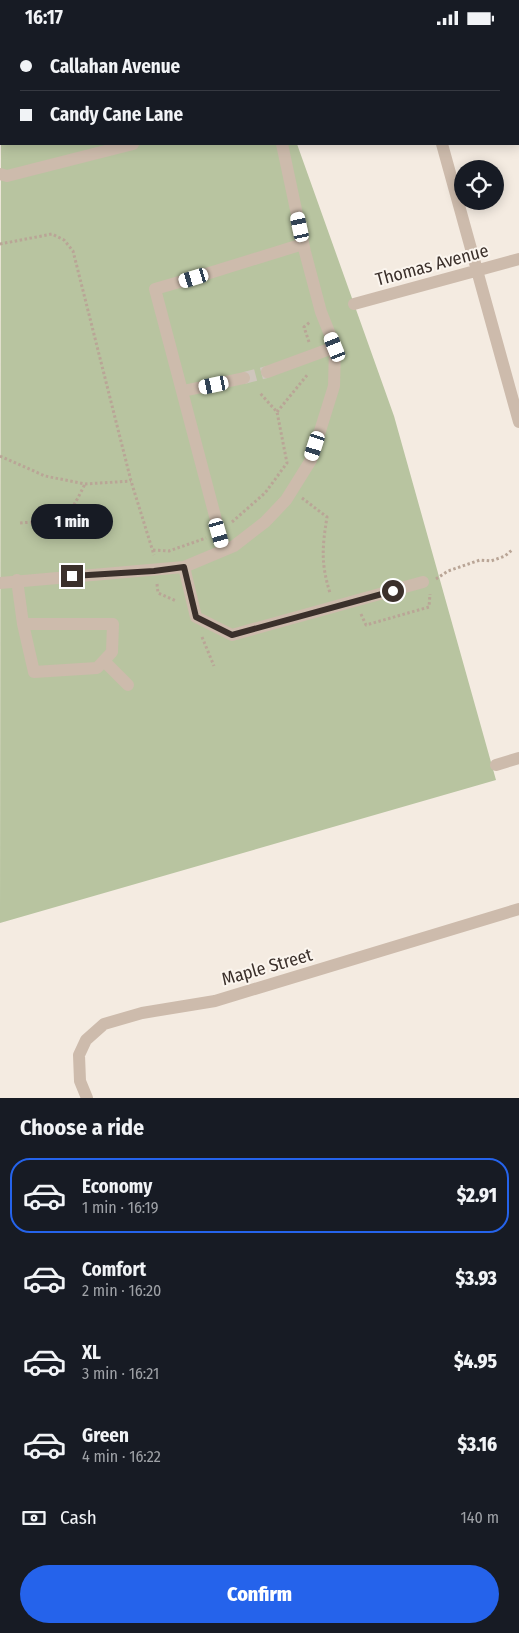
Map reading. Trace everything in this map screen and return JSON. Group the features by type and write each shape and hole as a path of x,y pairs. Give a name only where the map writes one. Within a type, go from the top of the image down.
{"street":[{"path":"0,174 7,176 130,145"},
{"path":"0,583 17,580 154,571 184,567 234,546 266,522 292,491 310,460 334,386 335,347 321,312 303,244 282,145"},
{"path":"442,145 519,422"},
{"path":"224,551 155,289 303,244"},
{"name":"Thomas Avenue","path":"354,304 519,259"},
{"path":"267,372 335,347"},
{"path":"183,391 244,378"},
{"path":"184,567 196,617 232,635 334,607 430,585"},
{"path":"17,580 23,624 34,672 97,668 112,652 113,624 23,624"},
{"path":"104,661 128,685"},
{"path":"496,765 519,758"},
{"name":"Maple Street","path":"87,1098 80,1081 80,1055 86,1040 104,1023 142,1013 215,1001 519,909"}],"path":[{"path":"0,244 52,234 64,240 73,251 131,481 153,550 154,571"},
{"path":"153,550 169,551 219,533 266,493 287,463 277,412 259,393"},
{"path":"0,456 45,476 85,484 131,481"},
{"path":"20,523 62,519 71,512 85,484"},
{"path":"292,491 327,517 321,550 323,570 334,607"},
{"path":"359,611 366,625 429,607 430,585 437,577 448,571 480,560 491,561 505,556 512,550"}],"green space":[{"path":"1,145 297,145 394,416 496,780 0,923"}],"tunnel":[{"path":"244,378 267,372"}],"route":[{"path":"72,576 154,571 184,567 196,617 232,635 393,591"}]}
